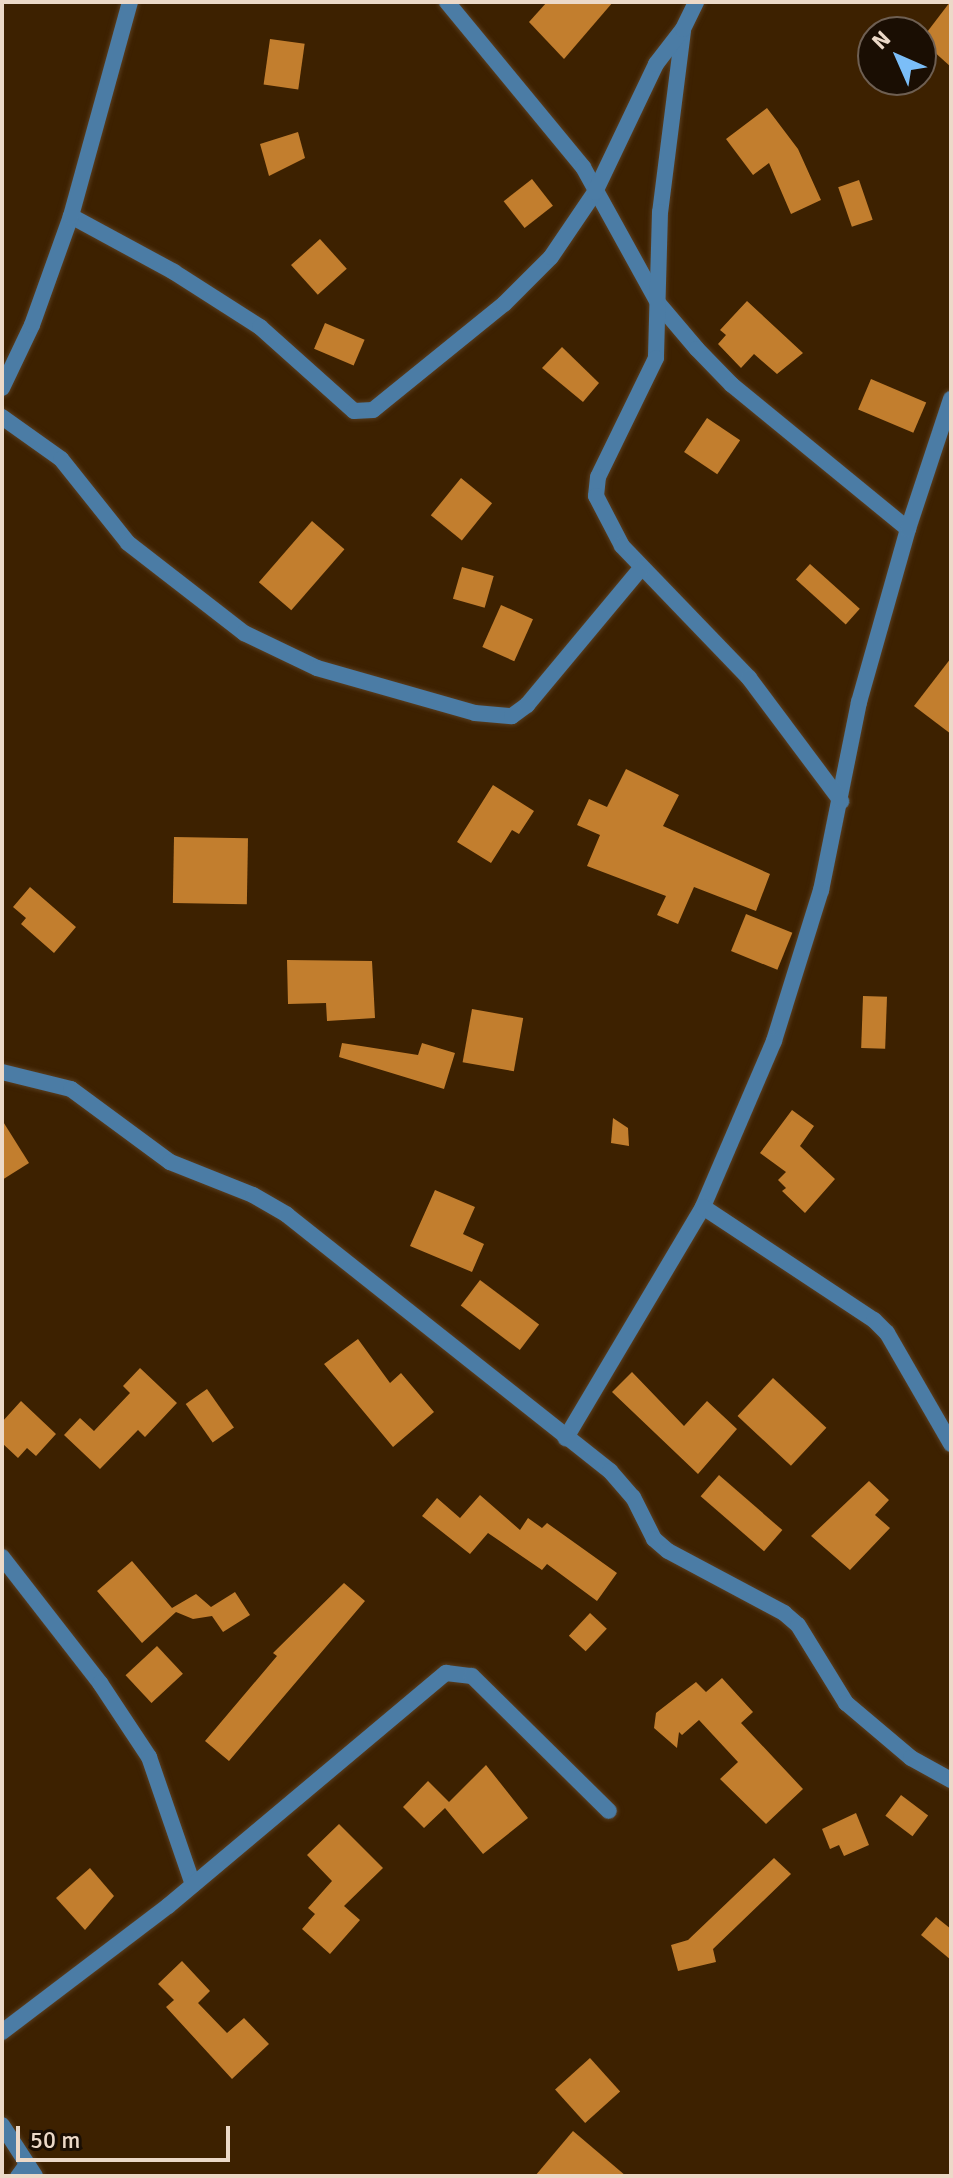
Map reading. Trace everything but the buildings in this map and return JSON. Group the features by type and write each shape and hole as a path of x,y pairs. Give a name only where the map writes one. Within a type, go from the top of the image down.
{"street":[{"path":"2,388 32,325 71,216 130,2"},
{"path":"447,2 583,167 595,192 630,246 658,303 732,385 908,529"},
{"path":"71,216 241,314 336,397 361,412 373,410 504,304 551,257 595,192 656,64 683,29 696,2"},
{"path":"683,29 660,212 656,358 598,477 596,496 604,520 641,568 749,678 841,801"},
{"path":"566,1438 703,1207 774,1041 821,890 859,702 908,529 951,399"},
{"path":"2,417 61,459 128,543 244,633 317,668 475,713 512,716 527,705 641,568"},
{"path":"2,1072 71,1089 170,1162 253,1195 287,1215 624,1484 654,1539 784,1613 798,1625 846,1703 911,1758 951,1780"},
{"path":"703,1207 874,1320 887,1333 951,1444"},
{"path":"2,1557 100,1683 149,1757 193,1885"},
{"path":"2,2032 193,1885 446,1673 472,1676 609,1811"},
{"path":"2,2125 26,2171"}]}
